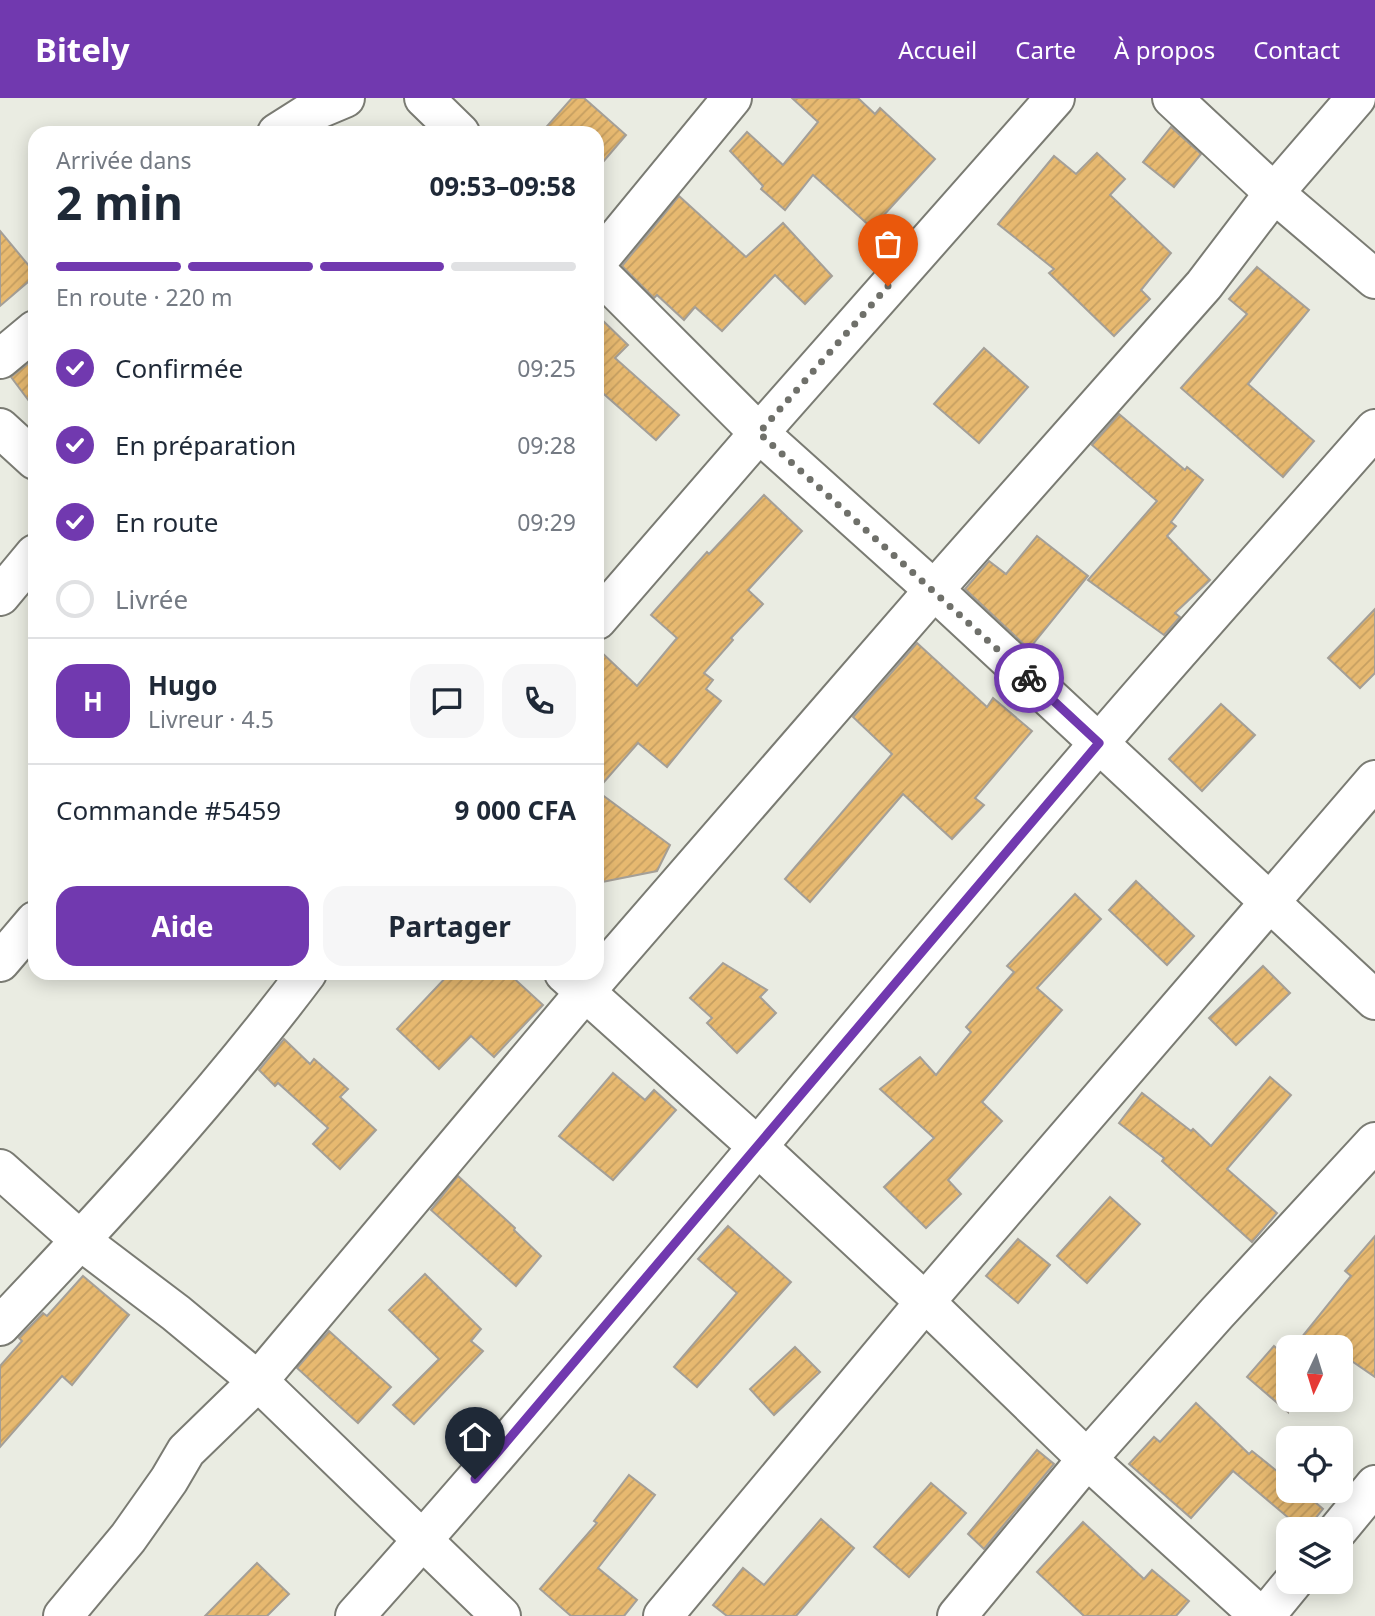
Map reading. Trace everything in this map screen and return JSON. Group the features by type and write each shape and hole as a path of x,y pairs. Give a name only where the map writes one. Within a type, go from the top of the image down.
{"street":[{"path":"288,126 307,114 345,98"},
{"path":"604,253 732,98"},
{"path":"604,612 1055,98"},
{"path":"1172,98 1274,192 1375,279"},
{"path":"604,950 934,590 1204,285 1274,192 1356,98"},
{"path":"427,99 453,126"},
{"path":"604,278 759,433 934,590 1375,1000"},
{"path":"0,359 28,336"},
{"path":"0,428 28,454"},
{"path":"355,1616 758,1147 1099,743 1375,429"},
{"path":"0,596 28,562"},
{"path":"663,1616 925,1302 1375,780"},
{"path":"0,961 28,929"},
{"path":"0,1326 81,1241 255,1042 302,980"},
{"path":"63,1616 128,1538 186,1451 258,1381 575,982 925,1302 1087,1459 1262,1616 1282,1594"},
{"path":"957,1616 1087,1459 1375,1142"},
{"path":"0,1169 81,1241 176,1313 258,1381 500,1616"},
{"path":"1349,1517 1375,1485"}],"building":[{"path":"572,98 584,98 626,135 604,161 604,126 547,126"},
{"path":"792,98 858,98 875,114 880,108 935,159 872,228 813,175 785,210 761,189 763,186 730,151 747,132 783,165 818,122"},
{"path":"1171,127 1201,154 1174,187 1143,162"},
{"path":"1097,153 1125,179 1110,195 1171,253 1141,290 1150,299 1114,336 1049,273 1054,269 998,224 1054,156 1076,174"},
{"path":"679,196 746,257 783,223 832,276 805,304 775,275 722,331 695,307 684,320 657,295 654,298 622,266"},
{"path":"0,231 28,265 28,282 0,306"},
{"path":"1257,267 1309,310 1248,384 1314,441 1283,477 1181,388 1247,314 1229,299"},
{"path":"604,322 628,345 615,358 679,415 656,440 604,394"},
{"path":"984,348 1028,387 979,443 934,404"},
{"path":"28,364 28,400 11,377"},
{"path":"1119,414 1185,470 1187,467 1203,480 1171,522 1176,526 1167,536 1210,580 1175,613 1180,617 1164,635 1088,580 1157,501 1092,445"},
{"path":"764,495 802,531 748,590 763,604 731,638 733,640 704,673 713,680 706,689 721,701 667,767 638,743 604,782 604,655 637,686 677,638 651,615 707,552 709,554"},
{"path":"1037,536 1088,576 1029,649 965,589 989,561 1006,574"},
{"path":"1375,609 1375,673 1360,688 1328,658"},
{"path":"917,643 987,707 993,698 1032,731 975,798 984,805 952,839 903,794 810,902 785,879 892,754 853,717"},
{"path":"1221,704 1255,735 1202,791 1169,759"},
{"path":"604,796 670,845 657,871 604,882"},
{"path":"1136,881 1194,936 1167,965 1109,910"},
{"path":"1075,894 1101,919 1037,988 1062,1010 982,1102 1002,1121 948,1180 961,1194 926,1228 884,1187 934,1138 880,1089 920,1057 936,1075 971,1032 966,1027 1014,972 1007,966"},
{"path":"723,963 767,990 760,997 776,1013 737,1053 707,1023 712,1018 690,998"},
{"path":"1263,966 1290,993 1236,1045 1209,1018"},
{"path":"443,980 516,980 543,1005 494,1057 471,1036 439,1069 397,1029"},
{"path":"284,1039 310,1064 314,1059 348,1089 340,1097 376,1130 340,1169 313,1144 328,1128 278,1083 275,1086 259,1070"},
{"path":"613,1073 645,1100 654,1090 676,1110 613,1180 559,1136"},
{"path":"1270,1077 1291,1095 1227,1169 1277,1213 1252,1242 1162,1161 1164,1158 1119,1123 1142,1093 1191,1131 1193,1129 1211,1146"},
{"path":"458,1176 515,1228 541,1256 516,1286 431,1210"},
{"path":"1110,1197 1140,1224 1087,1283 1057,1256"},
{"path":"728,1226 791,1282 697,1387 674,1367 737,1293 698,1259"},
{"path":"1375,1236 1375,1377 1353,1362 1353,1335 1303,1335 1351,1276 1345,1271"},
{"path":"1018,1239 1050,1265 1018,1303 986,1276"},
{"path":"425,1274 481,1329 471,1341 483,1351 414,1424 393,1405 439,1359 389,1310"},
{"path":"83,1276 129,1315 72,1385 62,1376 0,1447 0,1366 22,1341 19,1338 43,1313 47,1316"},
{"path":"329,1331 391,1387 358,1423 297,1368"},
{"path":"1274,1346 1276,1348 1276,1402 1247,1377"},
{"path":"795,1347 820,1372 774,1415 750,1389"},
{"path":"1196,1403 1249,1454 1252,1451 1276,1470 1276,1503 1316,1503 1323,1509 1317,1517 1288,1517 1233,1471 1191,1518 1129,1464 1154,1437 1160,1442"},
{"path":"1037,1450 1054,1464 984,1549 968,1534"},
{"path":"629,1475 655,1495 598,1568 637,1600 624,1616 571,1616 540,1589 597,1523 594,1521"},
{"path":"931,1483 966,1513 909,1577 874,1547"},
{"path":"821,1519 854,1548 796,1616 727,1616 713,1605 743,1568 764,1585"},
{"path":"1083,1522 1144,1579 1152,1570 1189,1601 1176,1616 1084,1616 1037,1572"},
{"path":"257,1563 289,1594 267,1616 205,1616"}],"way so far":[{"path":"888,286 759,433 1029,678"}],"route":[{"path":"475,1479 1099,743 1029,678"}]}
